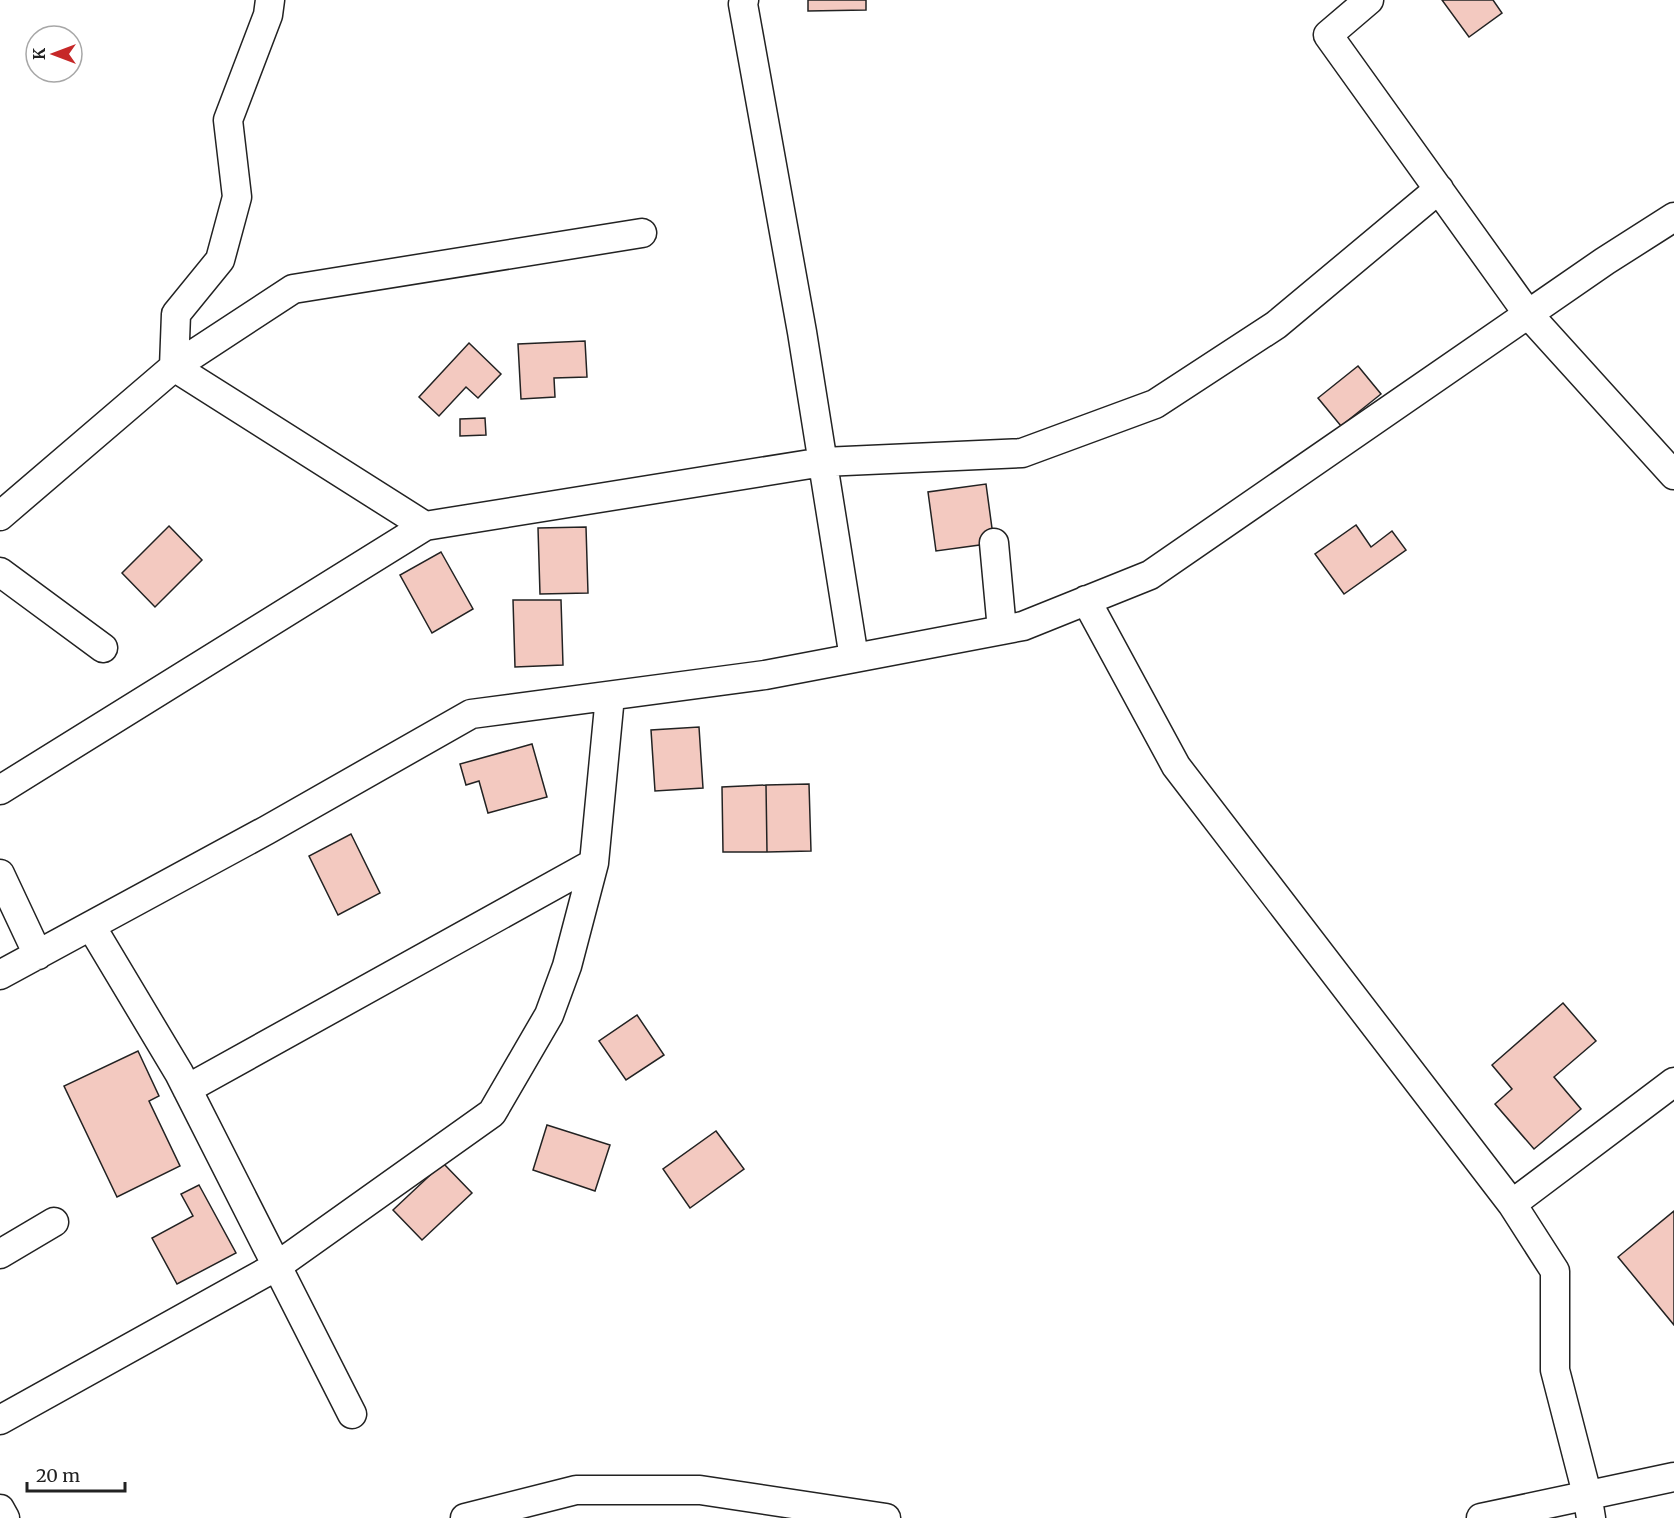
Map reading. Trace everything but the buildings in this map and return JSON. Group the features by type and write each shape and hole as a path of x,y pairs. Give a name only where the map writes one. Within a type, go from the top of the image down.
{"street":[{"path":"174,367 176,314 220,260 237,197 228,120 268,15 270,0"},
{"path":"744,0 802,332 854,658"},
{"path":"1369,0 1328,35 1528,314 1674,475"},
{"path":"0,790 425,526 823,462 1022,453 1155,404 1276,325 1439,189"},
{"path":"0,975 267,830 471,714 765,675 1023,626 1150,574 1605,261 1674,217"},
{"path":"0,516 174,367 293,289 642,233"},
{"path":"174,367 425,526"},
{"path":"994,543 1002,630"},
{"path":"0,572 103,648"},
{"path":"1086,600 1176,766 1512,1204 1555,1271 1555,1371 1589,1506"},
{"path":"0,1420 277,1266 492,1113 549,1015 567,966 594,862 610,696"},
{"path":"187,1089 594,862"},
{"path":"0,874 38,955"},
{"path":"91,926 187,1089 352,1414"},
{"path":"1512,1204 1674,1082"},
{"path":"0,1254 54,1222"},
{"path":"1481,1518 1589,1506 1674,1477"},
{"path":"465,1518 576,1490 700,1490 886,1518"},
{"path":"0,1509 5,1518"}]}
